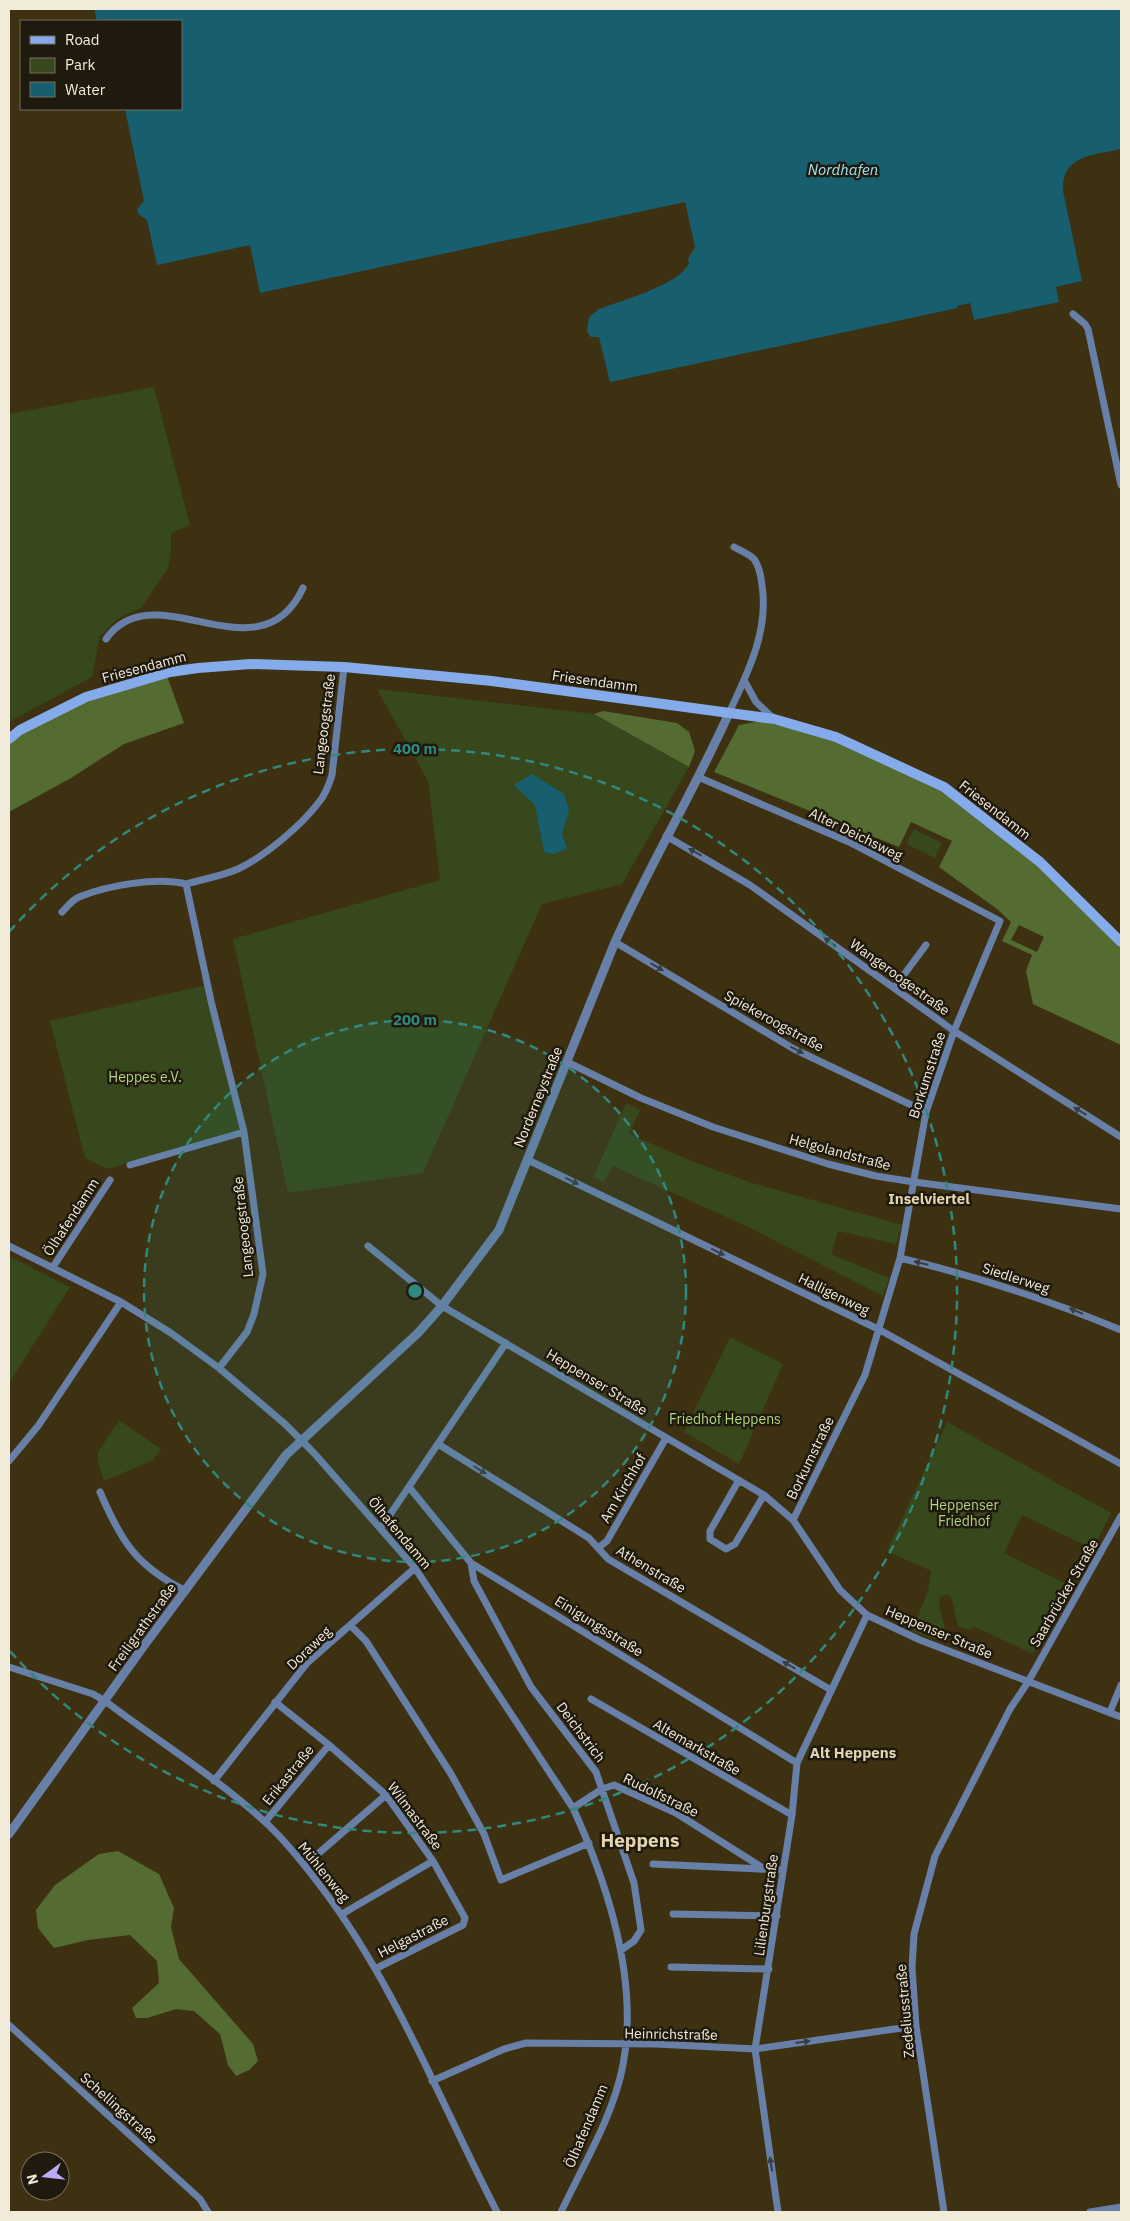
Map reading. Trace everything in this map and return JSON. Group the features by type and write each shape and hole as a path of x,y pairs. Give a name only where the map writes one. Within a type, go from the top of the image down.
{"main road":[{"name":"Friesendamm","path":"9,739 20,730 86,697 170,672 221,665 251,664 344,667 492,682 774,719 836,737 944,787 1040,862 1121,942"}],"street":[{"path":"1073,314 1088,329 1121,485"},
{"path":"729,713 744,680 760,636 763,620 763,591 755,561 734,547"},
{"path":"106,639 119,625 148,615 166,615 232,629 255,627 278,618 289,609 303,588"},
{"name":"Langeoogstraße","path":"62,912 80,897 120,885 172,880 186,884 225,874 253,860 291,830 319,802 328,789 332,774 344,667"},
{"path":"744,680 756,702 774,719"},
{"name":"Norderneystraße","path":"300,1440 391,1359 442,1306 499,1230 615,942 666,836 698,777 729,713"},
{"name":"Alter Deichsweg","path":"698,777 849,842 1000,922"},
{"name":"Wangeroogestraße","path":"666,836 750,885 954,1031 1121,1137"},
{"name":"Langeoogstraße","path":"186,884 211,1001 244,1132 263,1274 254,1314 247,1332 219,1368"},
{"name":"Borkumstraße","path":"793,1520 864,1375 880,1330 900,1258 926,1112 954,1031 1000,922"},
{"name":"Spiekeroogstraße","path":"615,942 794,1049 926,1112"},
{"path":"894,988 926,945"},
{"name":"Helgolandstraße","path":"567,1062 641,1098 713,1127 828,1164 876,1176 914,1182 1121,1210"},
{"path":"130,1165 244,1132"},
{"name":"Halligenweg","path":"528,1160 880,1330 1121,1464"},
{"name":"Ölhafendamm","path":"53,1268 110,1180"},
{"name":"Ölhafendamm","path":"9,1246 121,1302 171,1333 219,1368 300,1440 415,1568 573,1808 589,1842 622,1950 626,1982 625,2045 623,2066 613,2100 561,2212"},
{"name":"Heppenser Straße","path":"368,1246 442,1306 764,1495 793,1520 840,1590 867,1615 920,1640 1121,1717"},
{"name":"Siedlerweg","path":"900,1258 980,1279 1064,1306 1121,1330"},
{"path":"9,1461 38,1426 121,1302"},
{"path":"381,1528 506,1343"},
{"name":"Am Kirchhof","path":"598,1548 607,1541 666,1438"},
{"name":"Freiligrathstraße","path":"9,1834 286,1455 300,1440"},
{"name":"Athenstraße","path":"438,1444 589,1538 608,1559 831,1690"},
{"path":"739,1480 710,1531 710,1539 718,1544 726,1548 735,1544 764,1495"},
{"name":"Einigungsstraße","path":"409,1487 471,1563 797,1763"},
{"path":"100,1492 115,1528 141,1562 162,1578 186,1591"},
{"name":"Saarbrücker Straße","path":"1028,1682 1121,1516"},
{"name":"Deichstrich","path":"471,1563 474,1581 532,1687 596,1772 634,1883 641,1930 634,1941 622,1950"},
{"name":"Doraweg","path":"214,1781 307,1663 415,1568"},
{"name":"Lilienburgstraße","path":"778,2212 755,2049 792,1815 797,1763 867,1615"},
{"path":"351,1626 366,1641 450,1774 484,1834 501,1880 589,1842"},
{"name":"Mühlenweg","path":"9,1667 93,1694 105,1701 214,1781 266,1822 305,1865 342,1914 375,1969 497,2212"},
{"name":"Zedeliusstraße","path":"944,2212 916,2026 912,1968 914,1934 935,1856 1010,1709 1028,1682"},
{"path":"1110,1712 1121,1685"},
{"name":"Altemarkstraße","path":"591,1699 792,1815"},
{"name":"Wilmastraße","path":"276,1702 329,1744 386,1794 433,1861 465,1918 463,1925"},
{"name":"Erikastraße","path":"266,1822 329,1744"},
{"name":"Rudolfstraße","path":"573,1808 602,1790 614,1785 676,1813 763,1868"},
{"path":"305,1865 386,1794"},
{"path":"342,1914 433,1861"},
{"path":"653,1864 783,1870"},
{"path":"673,1914 777,1916"},
{"name":"Helgastraße","path":"375,1969 463,1925"},
{"path":"671,1967 769,1969"},
{"name":"Schellingstraße","path":"9,2025 200,2199 208,2212"},
{"name":"Heinrichstraße","path":"432,2081 504,2049 526,2043 755,2049 916,2026"},
{"path":"1090,2212 1121,2207"}],"green space":[{"path":"154,387 190,525 171,533 171,552 168,568 141,608 117,619 100,636 92,677 9,722 9,414"},
{"path":"167,676 184,723 124,744 71,778 9,812 9,744 27,731 65,711 105,695"},
{"path":"377,689 594,714 689,767 622,884 542,904 423,1173 288,1193 233,939 440,880 428,781"},
{"path":"603,711 677,723 689,732 695,751 689,767 594,714"},
{"path":"760,721 836,739 942,788 1039,863 1121,944 1121,1045 1033,1004 1026,971 1032,955 1002,941 1011,922 997,909 939,867 952,841 911,822 899,847 714,772 739,725","holes":["1019,925 1044,937 1037,952 1011,940"]},
{"path":"914,829 942,843 935,858 906,844"},
{"name":"Heppes e.V.","path":"206,985 241,1129 108,1169 85,1158 50,1021"},
{"path":"626,1103 640,1110 629,1134 699,1164 752,1183 902,1225 896,1244 838,1231 831,1254 889,1278 883,1296 746,1226 613,1166 604,1182 593,1178"},
{"path":"9,1256 70,1287 9,1383"},
{"name":"Friedhof Heppens","path":"730,1337 783,1364 739,1464 684,1432"},
{"path":"119,1420 161,1449 153,1460 104,1481 98,1462 98,1452"},
{"name":"Heppenser Friedhof","path":"947,1422 1111,1513 1093,1549 1022,1515 1004,1553 1071,1586 1033,1654 973,1626 971,1630 958,1626 949,1595 944,1595 940,1598 939,1604 945,1629 943,1630 944,1636 934,1639 912,1631 928,1591 931,1571 887,1551"},
{"path":"118,1851 159,1874 174,1908 171,1927 179,1959 253,2044 258,2061 249,2070 236,2076 228,2065 220,2034 194,2011 176,2009 147,2018 136,2018 132,2008 159,1983 157,1961 130,1935 88,1940 54,1948 38,1928 36,1910 55,1885 99,1854"}],"water":[{"name":"Nordhafen","path":"94,9 1121,9 1121,149 1090,155 1073,163 1067,170 1063,191 1082,281 1056,287 1059,302 974,320 970,303 957,306 958,308 610,382 599,337 591,337 587,332 589,317 599,309 663,285 684,271 695,247 685,202 260,293 250,245 157,265 147,220 138,214 137,209 144,201 125,110 182,110 182,20 97,20"},
{"path":"532,774 564,794 569,810 562,834 567,849 553,854 544,852 535,805 514,785"}],"district":[{"name":"Inselviertel","path":"929,1198"},
{"name":"Alt Heppens","path":"853,1752"},
{"name":"Heppens","path":"640,1840"}]}
